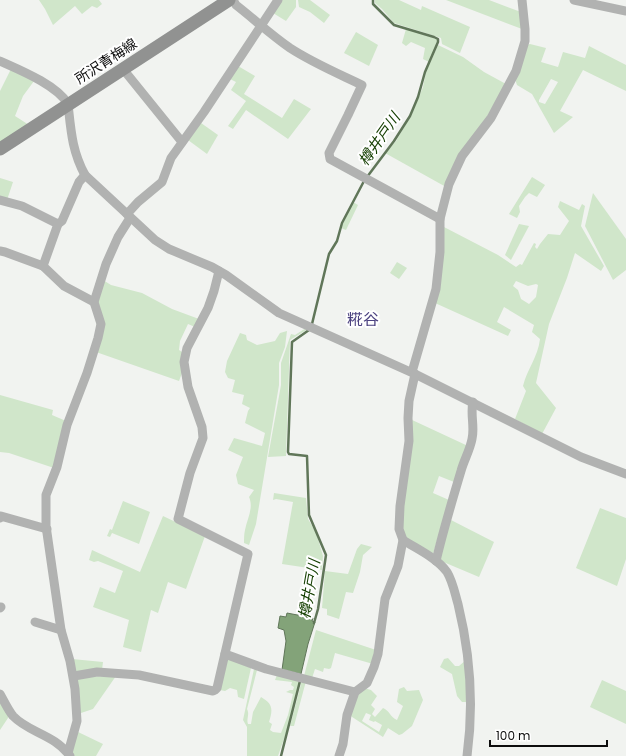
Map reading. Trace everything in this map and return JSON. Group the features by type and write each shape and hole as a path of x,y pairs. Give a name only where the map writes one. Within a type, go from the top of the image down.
{"main road":[{"name":"所沢青梅線","path":"0,149 229,0"}],"street":[{"path":"233,0 261,25 290,47 316,64 362,85 328,153 328,156 440,219"},
{"path":"0,694 13,716 23,724 53,740 69,755 77,721 74,676 62,630 47,529 46,495 57,467 67,425 87,373 98,338 100,324 94,302 106,264 129,216 138,202 162,182 171,158 204,112 278,0"},
{"path":"340,756 347,715 355,692 367,683 378,654 385,599 398,566 403,540 399,529 400,506 409,441 409,401 414,373 436,289 440,252 440,219 449,184 457,166 471,144 491,118 516,70 525,40 522,0"},
{"path":"574,0 626,11"},
{"path":"0,61 56,90 64,98 68,104 73,147 85,175 155,240 219,271 279,313 414,373 563,449 626,474"},
{"path":"123,69 182,142"},
{"path":"43,266 58,224 62,221 79,182 85,175"},
{"path":"0,200 22,206 58,224"},
{"path":"0,251 43,266 64,286 94,302"},
{"path":"74,676 97,672 139,675 213,691 217,688 248,554 178,520 190,473 203,438 202,427 188,387 185,354 208,308 219,271"},
{"path":"436,561 451,504 472,440 473,402"},
{"path":"0,518 1,516 47,529"},
{"path":"403,540 436,561 447,573 461,617 468,650 470,696 468,756"},
{"path":"35,622 62,630"},
{"path":"225,654 266,669 355,692"}],"shaded area":[{"path":"39,0 99,0 102,4 97,8 92,6 82,14 75,6 53,25"},
{"path":"282,0 296,0 296,7 286,21 273,13"},
{"path":"298,0 310,0 330,15 324,23 310,12 299,7"},
{"path":"375,0 399,0 421,10 422,6 470,27 460,53 442,44 441,38 394,23 375,3"},
{"path":"446,0 489,0 521,12 522,29"},
{"path":"406,29 437,39 429,62 423,59 425,48 411,42 406,46 402,43"},
{"path":"356,32 378,45 369,66 344,53"},
{"path":"530,44 546,48 541,62 558,67 563,52 585,58 589,46 626,65 626,91 583,70 560,111 573,117 554,133 532,94 517,85 515,79 527,45","holes":["551,79 558,82 545,104 539,102"]},
{"path":"438,45 463,57 484,72 506,84 446,187 385,153 396,141 412,114 423,87 426,72"},
{"path":"238,66 255,76 244,94 282,118 294,99 311,109 288,139 246,110 233,129 228,126 246,101 231,90 236,82 230,79"},
{"path":"11,69 34,81 23,96 15,116 29,125 0,144 0,91"},
{"path":"201,123 218,135 207,154 188,140"},
{"path":"532,177 545,185 537,197 529,193 525,197 519,206 520,212 517,218 509,214"},
{"path":"0,178 13,182 7,200 0,198"},
{"path":"593,193 626,239 626,270 613,280 585,226"},
{"path":"560,201 579,210 582,204 585,206 581,226 604,266 601,271 575,253 549,324 536,383 556,408 542,434 515,419 526,391 523,386 539,345 540,339 532,332 534,325 504,307 497,322 511,330 508,336 435,303 444,227 498,255 516,267 520,264 522,265 534,243 536,244 535,247 537,249 548,234 560,235 569,221 558,207","holes":["516,281 528,286 538,285 536,297 529,304 521,299 518,290 513,286"]},
{"path":"353,202 358,205 346,230 341,228"},
{"path":"519,224 529,226 511,260 505,255"},
{"path":"397,262 407,268 399,279 390,273"},
{"path":"103,280 111,285 142,293 172,309 199,319 195,327 188,324 180,341 179,350 182,352 182,373 179,381 96,352 97,303"},
{"path":"306,328 308,329 290,340 286,456 268,457 281,385 281,363 291,334 295,335"},
{"path":"287,331 285,347 279,363 279,385 256,524 249,545 244,543 244,535 251,505 249,497 254,490 238,484 236,475 243,457 228,450 234,438 262,446 265,433 245,423 250,408 242,404 244,395 232,392 235,380 228,378 225,372 227,361 240,333 246,335 247,340 257,345 275,341 280,333"},
{"path":"0,395 53,410 52,415 66,421 54,468 9,453 0,452"},
{"path":"410,419 468,446 454,482 439,476 433,493 449,500 433,554 405,537 401,520"},
{"path":"274,493 306,498 308,519 316,532 323,556 322,570 282,564 293,502 276,499 273,500"},
{"path":"123,501 150,512 139,544 112,533 110,537 107,536 110,529 112,530"},
{"path":"600,508 626,518 626,559 617,586 576,568"},
{"path":"163,516 205,536 186,589 168,582 158,613 151,610 141,652 123,647 129,620 93,607 100,587 115,593 123,571 98,561 94,562 89,560 92,550 140,572"},
{"path":"449,519 494,542 479,577 441,561 439,557"},
{"path":"361,544 372,547 363,555 360,572 353,593 346,592 339,619 327,615 327,609 322,608 325,571 348,574 357,549"},
{"path":"287,613 313,618 312,621 315,622 301,674 282,670 286,641 284,630 278,628 280,616 286,617"},
{"path":"316,630 376,650 373,664 335,653 331,668 324,668 323,672 315,669 312,678 304,676"},
{"path":"227,658 251,668 244,699 238,697 237,690 230,688 225,691 220,690"},
{"path":"448,658 455,666 459,666 466,660 466,702 462,702 457,696 452,674 440,667 444,659"},
{"path":"72,659 103,662 102,670 76,672"},
{"path":"254,669 257,670 247,709 248,724 251,724 253,712 261,697 268,702 271,707 269,722 272,724 270,730 273,732 281,733 288,715 293,694 286,692 293,690 294,687 291,685 292,682 275,680 277,675 300,680 293,713 278,756 247,756 247,727 243,720"},
{"path":"116,676 93,709 78,714 76,679 78,677"},
{"path":"302,680 306,681 294,726 290,726"},
{"path":"602,680 626,691 626,724 590,707"},
{"path":"404,687 407,691 419,690 423,700 412,726 402,734 399,735 388,728 383,737 349,715 353,702 364,688 371,690 377,696 371,705 375,709 372,714 375,717 383,708 397,720 403,706 397,702 399,689","holes":["366,713 371,715 369,720 375,721 382,725 379,732 362,721"]},
{"path":"0,701 8,718 0,730"},
{"path":"76,731 103,744 96,756 72,756"}],"waterway":[{"name":"樽井戸川","path":"312,324 329,254 337,241 342,223 364,181 394,141 410,116 418,97 425,72 438,42 438,39 434,37 394,25 373,4 373,0"},
{"name":"樽井戸川","path":"309,330 292,342 288,452 289,454 307,456 309,515 326,555 318,609 314,623"},
{"name":"樽井戸川","path":"281,756 300,681"}],"district":[{"name":"糀谷","path":"363,319"}]}
